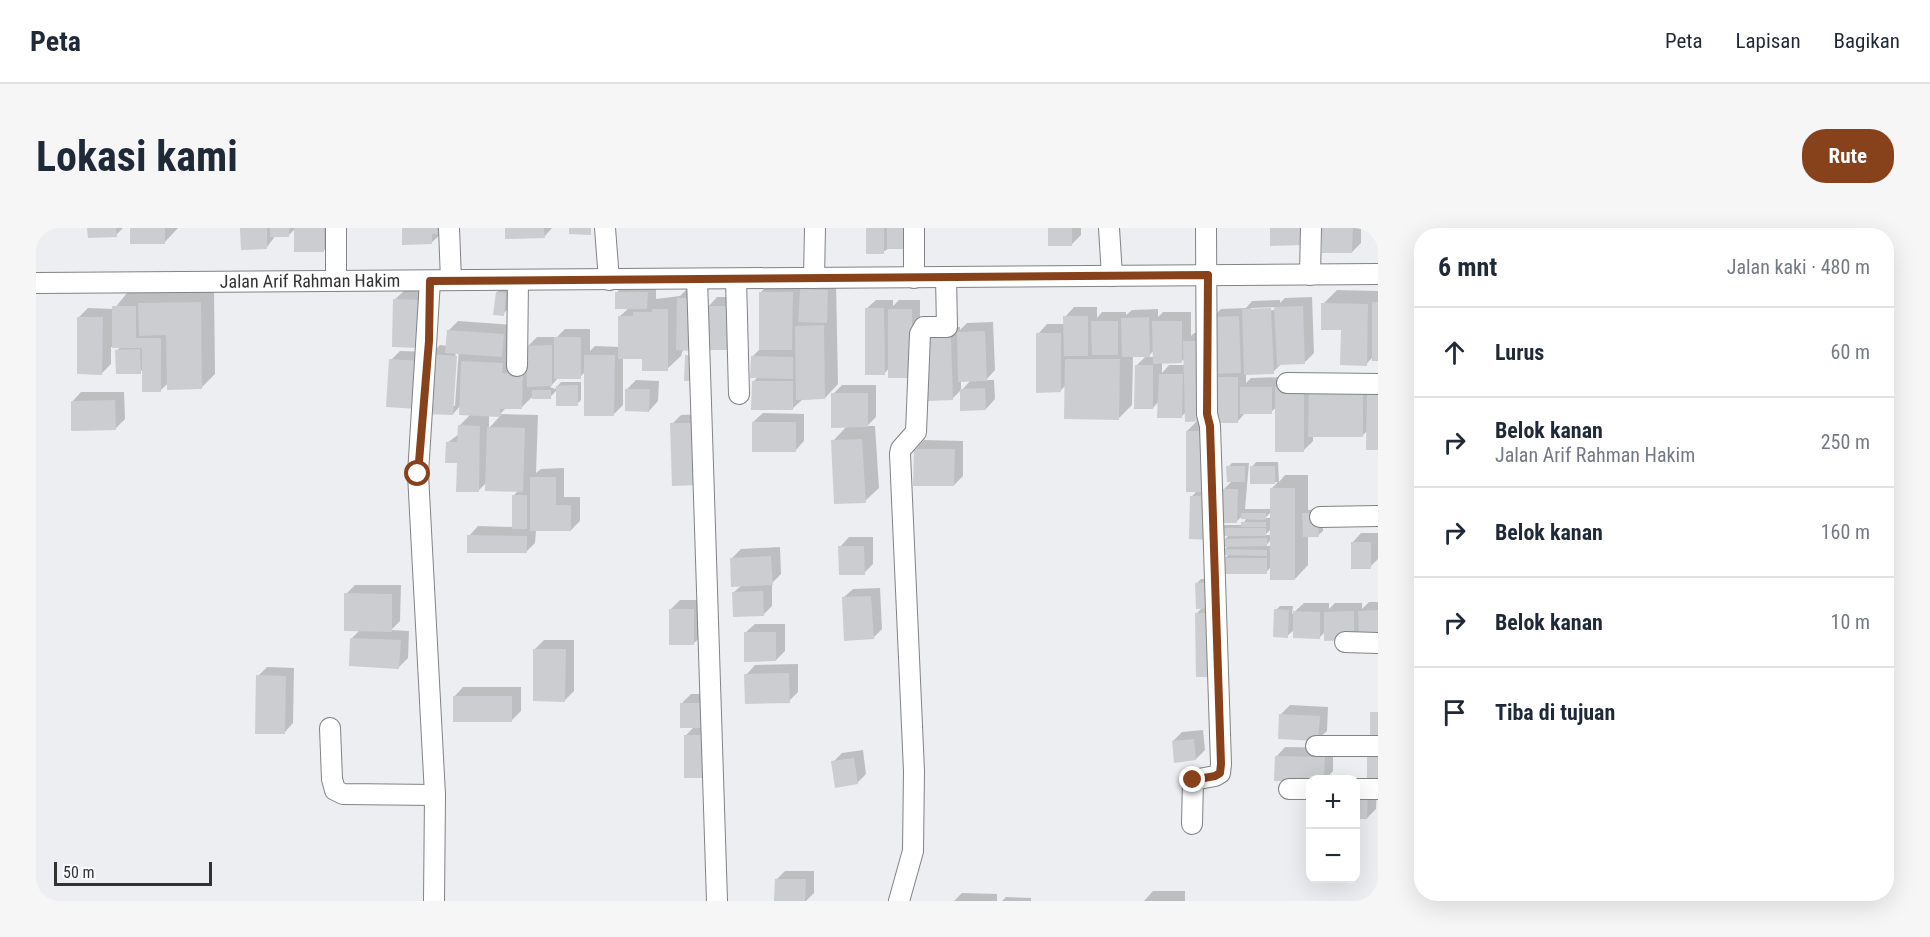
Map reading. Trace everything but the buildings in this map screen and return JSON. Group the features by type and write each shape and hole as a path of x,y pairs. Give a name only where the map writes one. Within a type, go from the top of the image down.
{"street":[{"path":"336,228 336,281"},
{"path":"449,228 451,280"},
{"path":"605,228 609,280"},
{"path":"814,278 815,228"},
{"path":"914,228 914,278"},
{"path":"1109,228 1112,276"},
{"path":"1192,824 1193,780 1215,776 1220,773 1221,764 1210,426 1207,414 1206,228"},
{"path":"1310,275 1311,228"},
{"name":"Jalan Arif Rahman Hakim","path":"36,283 1378,274"},
{"path":"899,901 913,851 914,771 900,454 901,449 916,432 920,334 924,327 944,328 948,324 946,277"},
{"path":"697,279 717,901"},
{"path":"736,279 739,394"},
{"path":"517,366 518,280"},
{"path":"430,281 429,341 418,474 435,795 434,901"},
{"path":"1287,383 1378,384"},
{"path":"1320,517 1378,516"},
{"path":"1345,642 1378,643"},
{"path":"330,728 332,779 335,790 343,794 435,795"},
{"path":"1316,746 1378,746"},
{"path":"1289,789 1306,789"},
{"path":"1360,789 1378,789"}],"route":[{"path":"418,474 429,341 430,281 1208,275 1207,414 1210,426 1221,764 1220,773 1215,776 1198,777 1193,780"}]}
